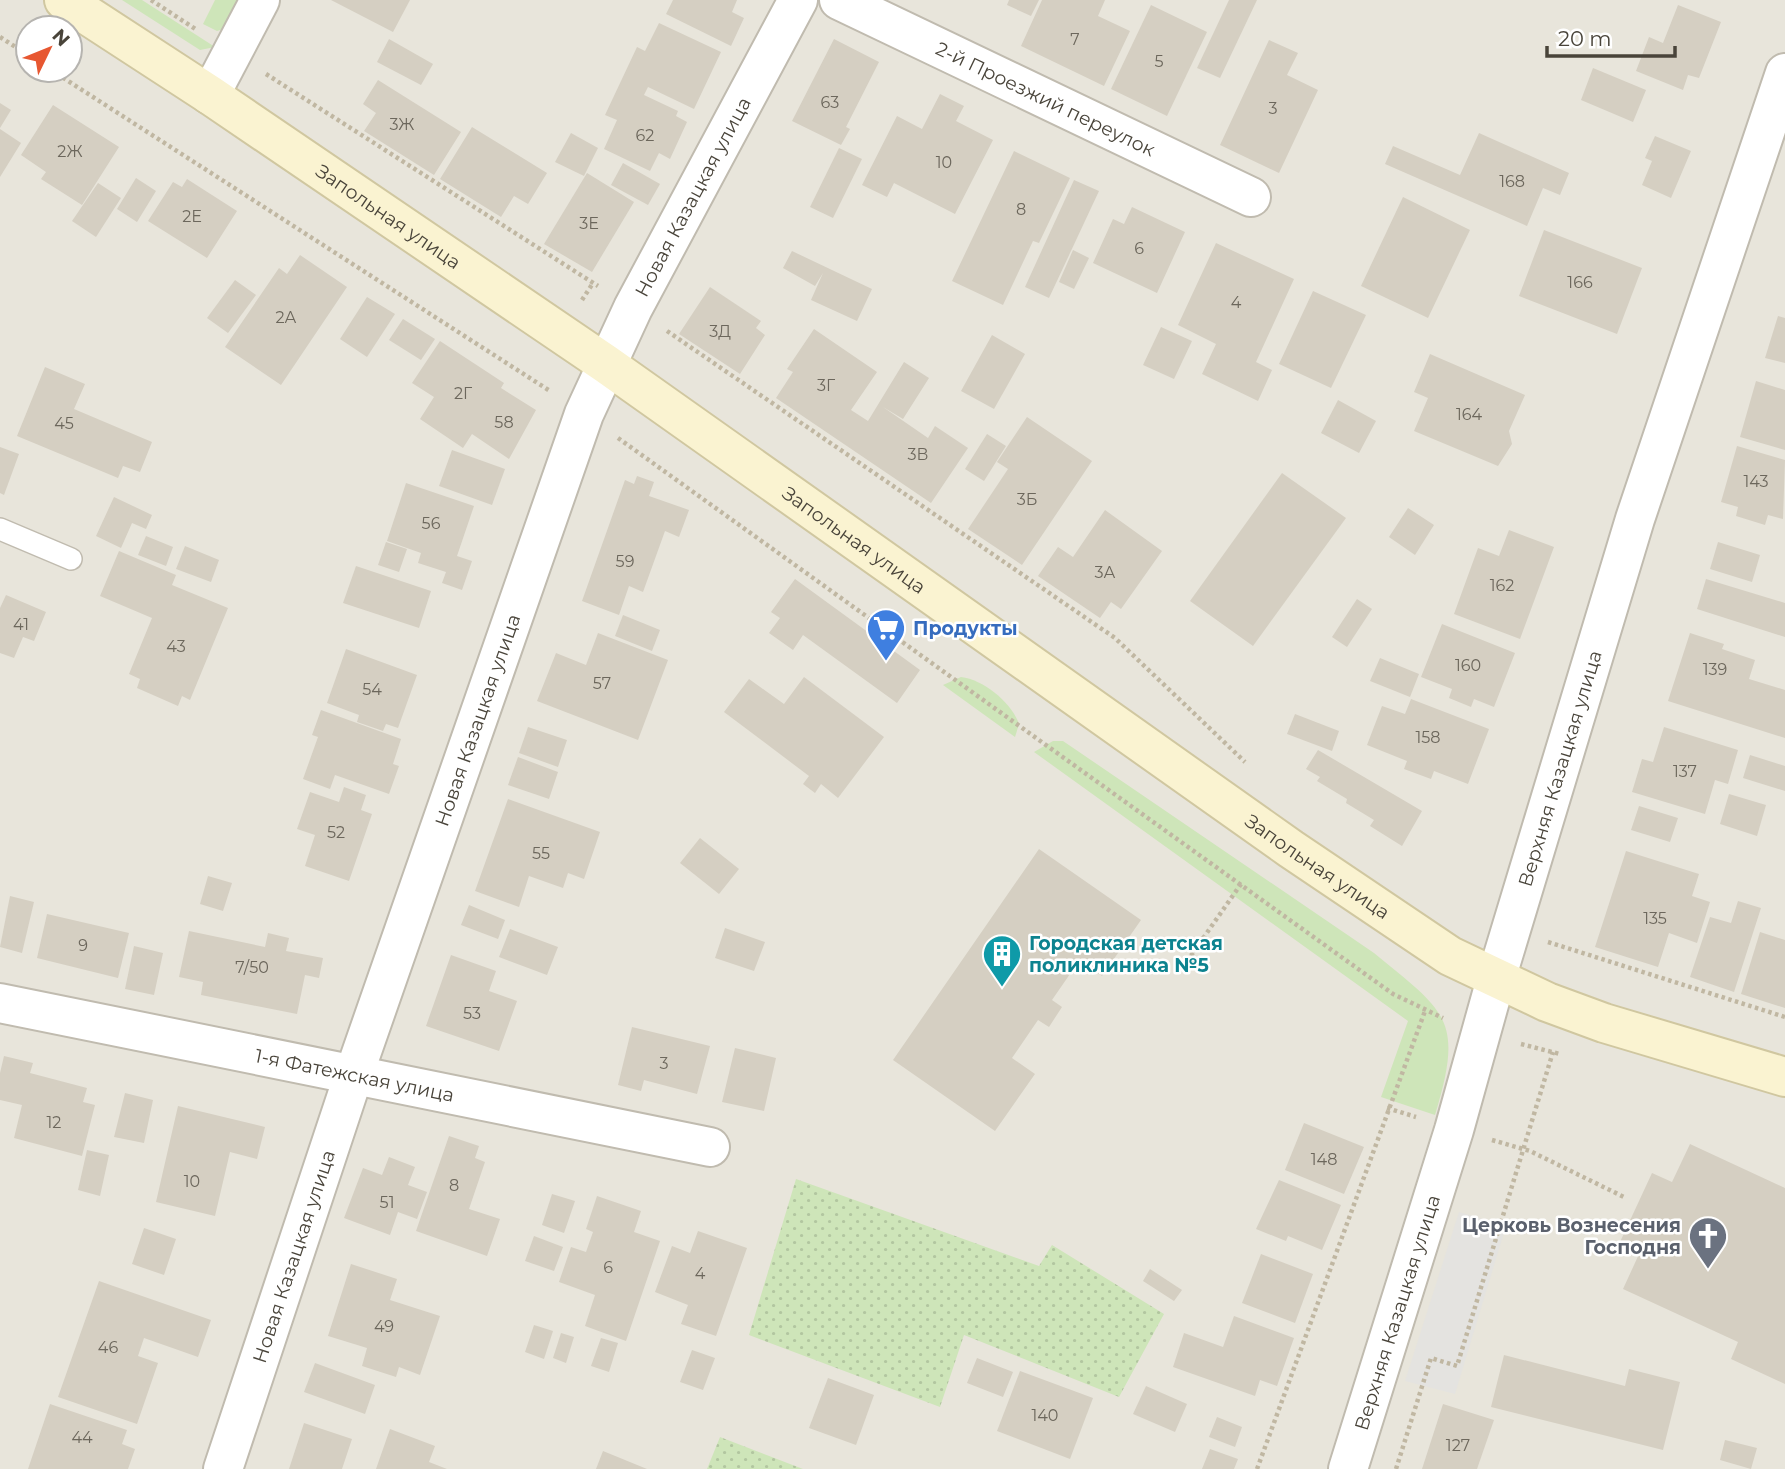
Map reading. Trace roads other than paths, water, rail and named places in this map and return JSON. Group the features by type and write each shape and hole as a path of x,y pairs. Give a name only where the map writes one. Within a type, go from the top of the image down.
{"main road":[{"name":"Запольная улица","path":"64,0 210,95 606,364 1291,849 1450,956 1496,979 1604,1023 1785,1077"}],"street":[{"path":"210,95 260,0"},
{"name":"Новая Казацкая улица","path":"223,1469 354,1074 584,414 633,308 797,0"},
{"name":"2-й Проезжий переулок","path":"839,0 1251,197"},
{"name":"Верхняя Казацкая улица","path":"1348,1469 1454,1130 1480,1033 1635,519 1785,73"},
{"name":"1-я Фатежская улица","path":"0,1003 710,1147"}],"lane":[{"path":"0,528 71,559"}],"place":[{"name":"Продукты","path":"886,662"},
{"name":"Городская детская поликлиника №5","path":"1002,988"},
{"name":"Церковь Вознесения Господня","path":"1708,1270"}]}
